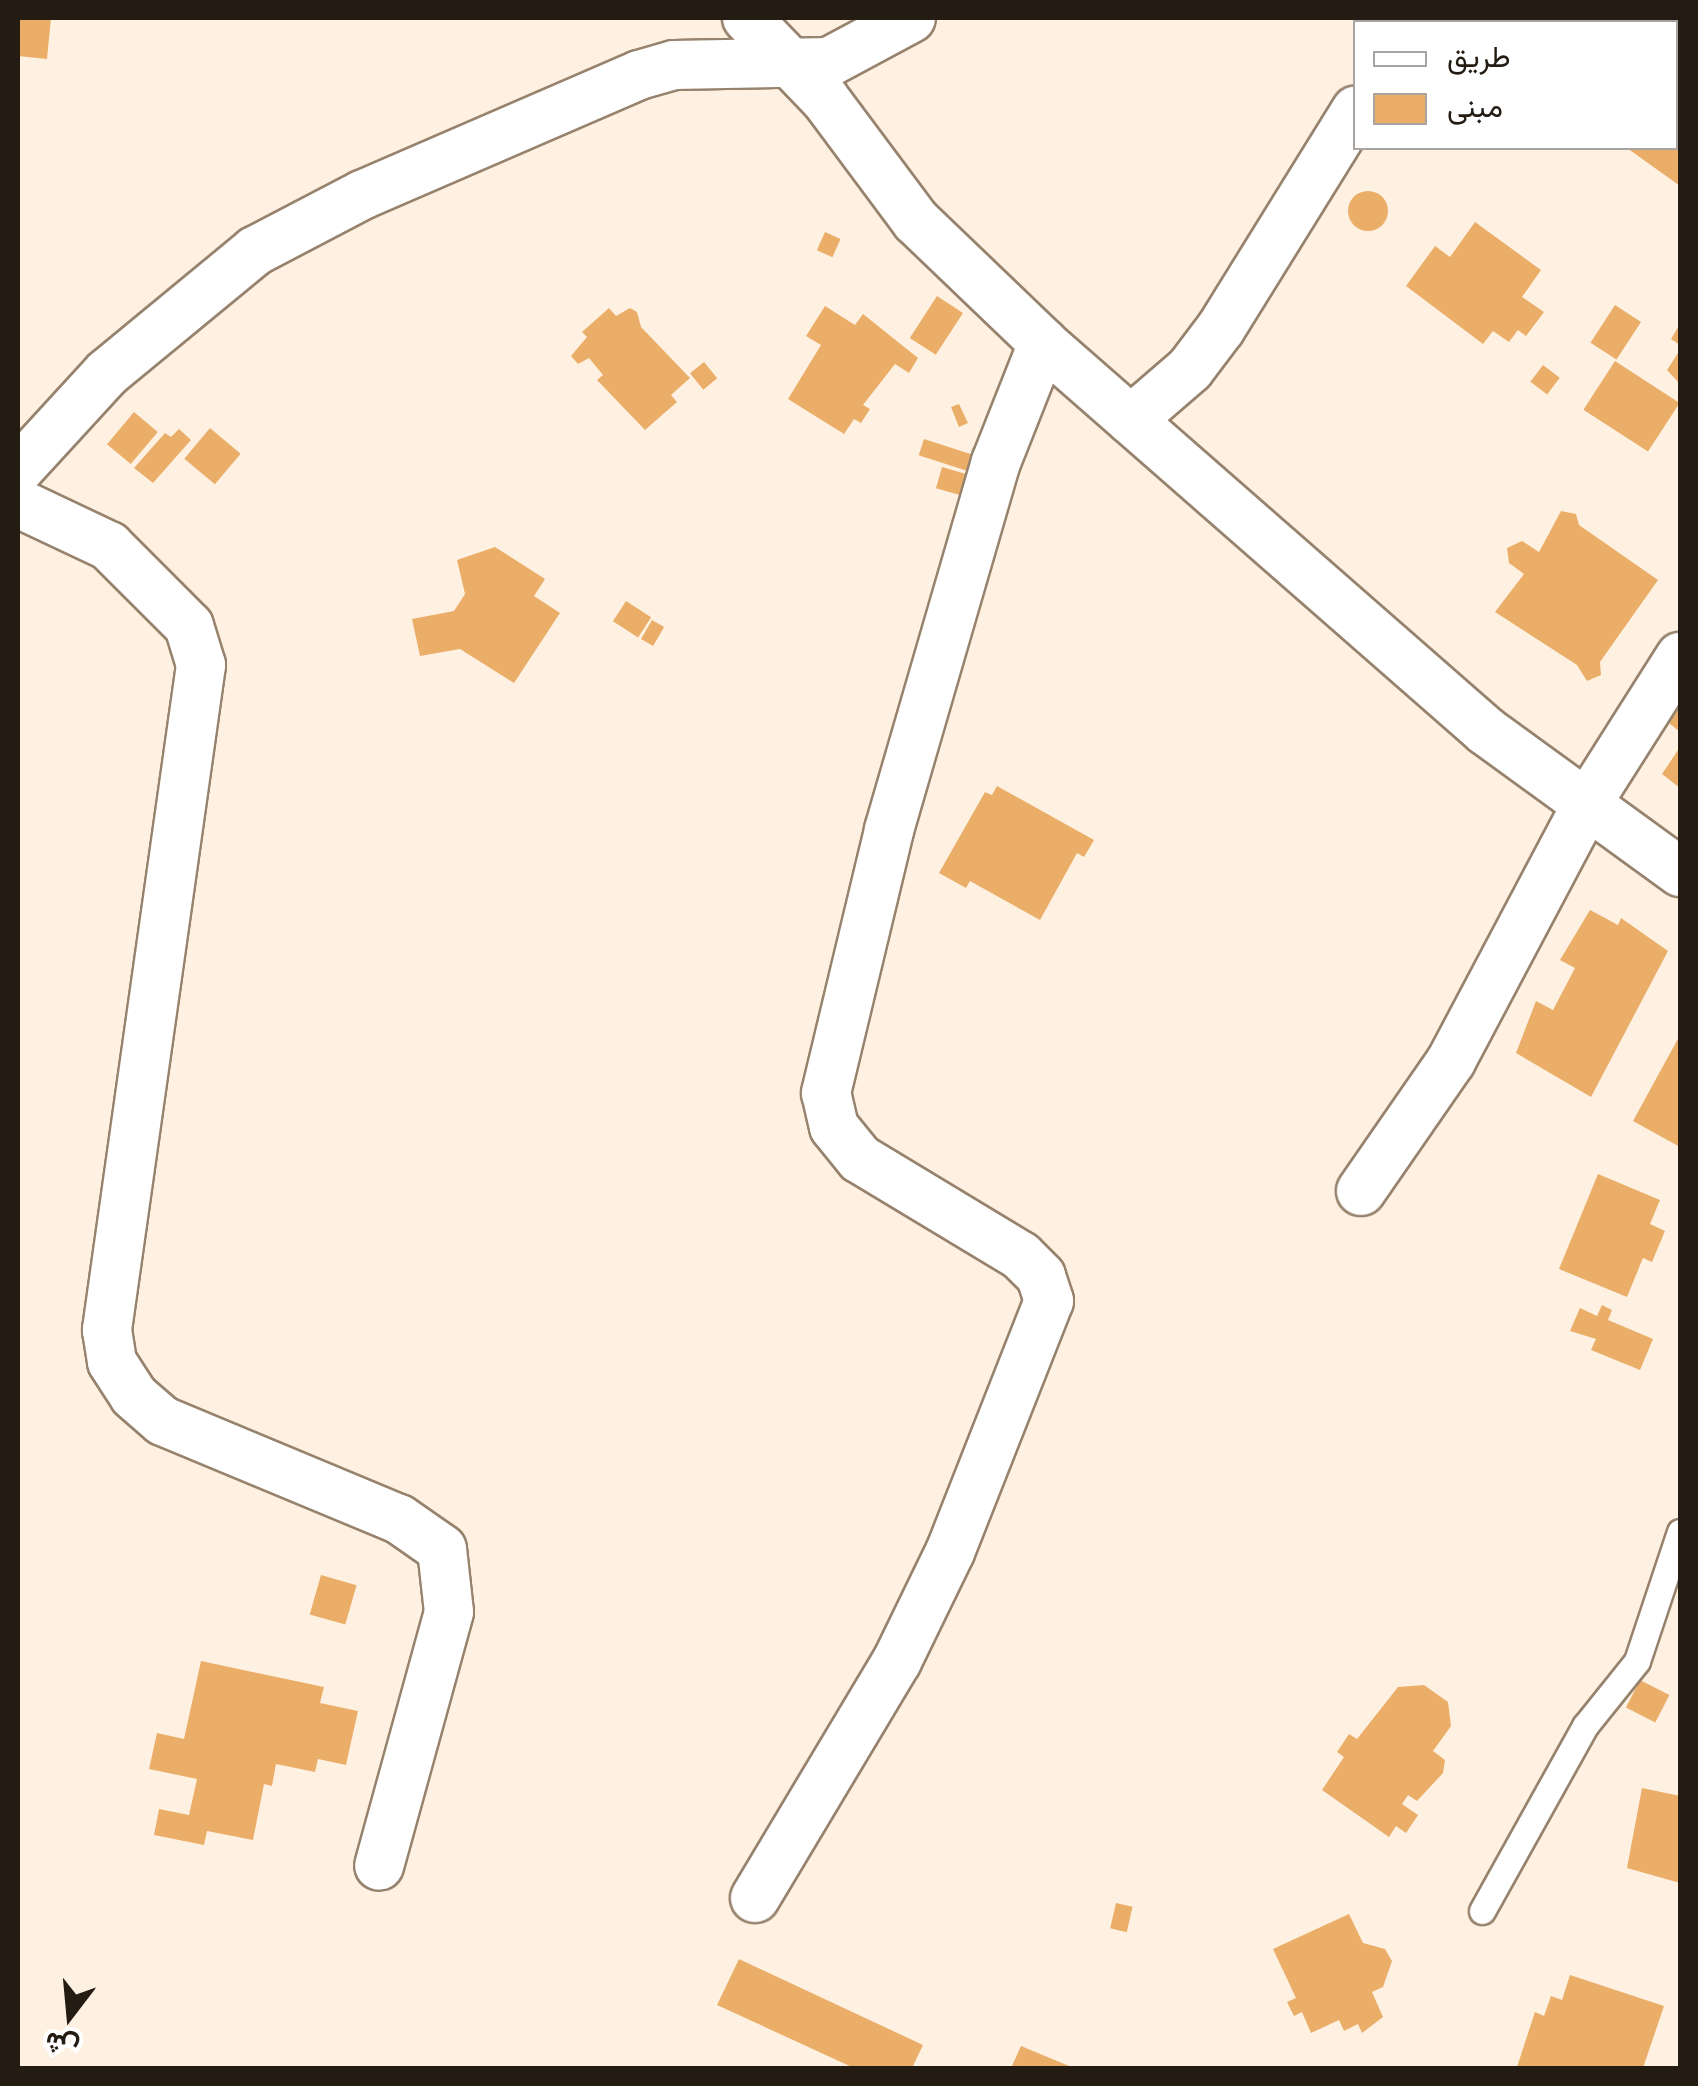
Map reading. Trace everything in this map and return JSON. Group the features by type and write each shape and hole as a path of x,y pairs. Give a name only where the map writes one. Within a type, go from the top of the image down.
{"street":[{"path":"747,18 798,68 916,221 1043,344 1456,706 1680,872"},
{"path":"18,470 107,372 255,251 362,195 639,75 674,65 798,68 829,62 910,18"},
{"path":"1131,420 1190,368 1221,328 1353,115"},
{"path":"755,1898 897,1660 956,1538 1049,1301 1041,1276 1021,1256 860,1159 834,1128 826,1093 894,811 996,462 1043,344"},
{"path":"18,503 109,546 188,626 202,665 107,1330 112,1362 134,1396 163,1422 400,1519 442,1549 450,1612 379,1866"},
{"path":"1361,1191 1451,1061 1588,802 1680,657"}],"lane":[{"path":"1482,1910 1586,1726 1637,1661 1680,1532"}],"building":[{"path":"18,18 51,18 47,59 18,56"},
{"path":"1678,55 1680,57 1680,186 1630,150 1678,150"},
{"path":"1368,191 1382,197 1388,211 1382,225 1368,231 1354,225 1348,211 1354,197"},
{"path":"1475,222 1541,270 1522,297 1544,312 1526,336 1518,330 1509,342 1493,331 1483,344 1406,286 1435,246 1450,257"},
{"path":"825,232 841,239 832,257 817,250"},
{"path":"937,296 963,313 936,355 910,338"},
{"path":"1615,305 1641,322 1616,360 1590,343"},
{"path":"825,306 855,325 863,314 918,358 909,373 895,364 863,405 870,409 861,423 854,419 844,434 788,399 821,345 806,336"},
{"path":"609,308 616,316 630,308 637,312 641,327 690,378 671,395 677,402 645,430 597,380 603,375 589,358 578,364 571,356 587,337 582,332"},
{"path":"1680,324 1680,345 1671,339"},
{"path":"1680,350 1680,384 1667,370"},
{"path":"1615,361 1680,403 1648,452 1583,410"},
{"path":"704,362 717,378 703,390 690,373"},
{"path":"1543,365 1560,378 1547,394 1530,382"},
{"path":"959,404 968,423 959,427 951,407"},
{"path":"134,412 158,432 131,464 107,444"},
{"path":"210,428 241,454 215,484 184,459"},
{"path":"179,429 191,440 153,483 134,468 165,433 171,437"},
{"path":"924,439 973,455 968,471 919,455"},
{"path":"942,467 966,474 960,495 936,488"},
{"path":"1561,511 1576,514 1579,525 1658,580 1600,662 1601,675 1587,681 1577,665 1495,612 1524,574 1509,563 1507,548 1522,541 1539,552"},
{"path":"495,547 545,579 534,596 560,613 514,683 460,649 420,656 412,619 454,611 465,594 457,560"},
{"path":"626,601 651,617 638,637 613,621"},
{"path":"652,620 664,627 653,646 641,639"},
{"path":"1680,707 1680,732 1669,723"},
{"path":"1680,747 1680,788 1662,774"},
{"path":"997,786 1094,840 1084,857 1077,853 1040,920 970,881 966,888 939,873 985,792 992,795"},
{"path":"1590,910 1618,925 1621,918 1668,951 1591,1097 1516,1053 1536,1001 1553,1010 1575,968 1560,960"},
{"path":"1680,1035 1680,1147 1633,1121"},
{"path":"1598,1174 1660,1200 1650,1224 1665,1231 1652,1262 1643,1258 1627,1297 1559,1269"},
{"path":"1602,1305 1612,1310 1608,1320 1653,1339 1640,1370 1591,1350 1596,1339 1570,1331 1580,1308 1597,1316"},
{"path":"321,1575 357,1585 345,1625 310,1614"},
{"path":"201,1661 324,1687 320,1703 358,1711 346,1765 318,1759 315,1772 276,1764 272,1786 264,1784 253,1840 207,1831 204,1845 154,1835 159,1809 189,1815 197,1779 149,1769 157,1733 184,1739"},
{"path":"1640,1680 1669,1695 1655,1723 1626,1708"},
{"path":"1424,1685 1448,1702 1451,1726 1433,1751 1445,1760 1443,1773 1417,1801 1408,1795 1402,1804 1418,1815 1406,1833 1396,1826 1389,1837 1322,1790 1344,1757 1337,1752 1349,1734 1357,1739 1398,1687"},
{"path":"1642,1788 1680,1796 1680,1883 1627,1868"},
{"path":"1116,1903 1133,1907 1127,1932 1110,1928"},
{"path":"1349,1914 1363,1943 1385,1949 1392,1961 1383,1987 1372,1992 1383,2017 1362,2033 1358,2024 1344,2031 1339,2020 1311,2033 1302,2012 1294,2016 1287,2002 1296,1998 1273,1949"},
{"path":"739,1959 923,2045 912,2068 854,2068 717,2005"},
{"path":"1570,1975 1664,2006 1643,2068 1517,2067 1535,2012 1544,2016 1551,1996 1562,2000"},
{"path":"1021,2046 1074,2068 1011,2068"}]}
